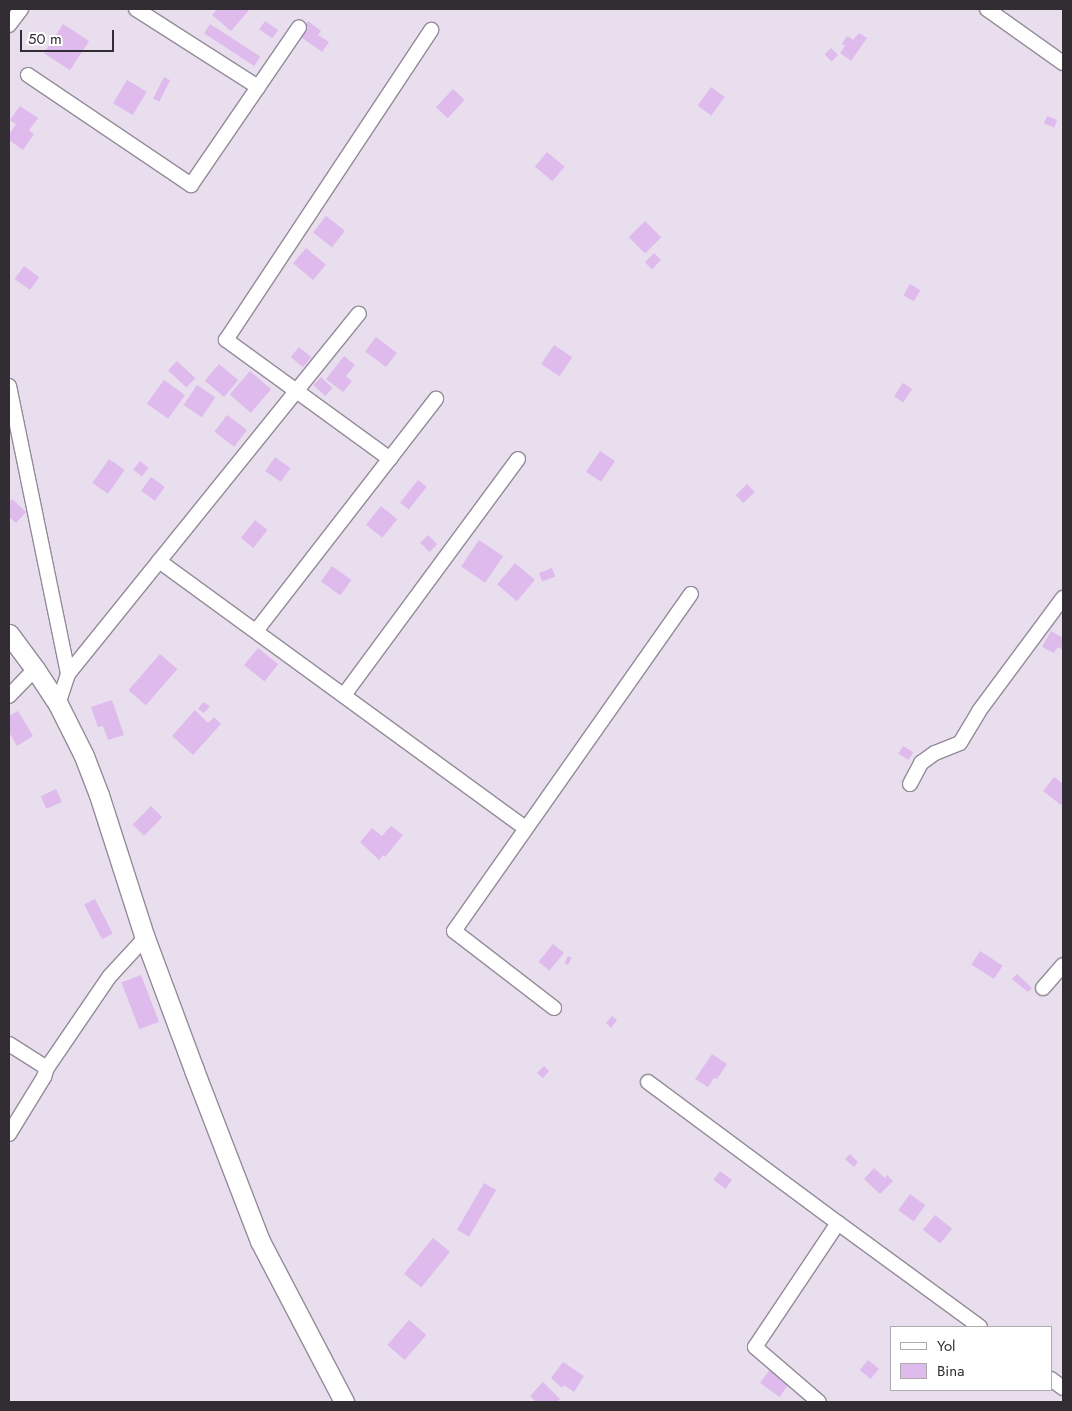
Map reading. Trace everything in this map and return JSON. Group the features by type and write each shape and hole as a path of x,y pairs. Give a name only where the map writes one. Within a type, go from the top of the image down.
{"main road":[{"path":"9,634 58,704 84,756 99,794 145,938 260,1241 344,1402"}],"street":[{"path":"9,25 21,9"},
{"path":"138,9 258,87"},
{"path":"986,9 1063,63"},
{"path":"28,75 191,185 299,27"},
{"path":"390,459 226,340 431,30"},
{"path":"58,704 68,674 359,314"},
{"path":"9,386 68,674"},
{"path":"256,631 436,400"},
{"path":"344,695 518,459"},
{"path":"159,561 525,828"},
{"path":"554,1008 454,930 691,594"},
{"path":"910,784 921,763 935,753 960,743 979,711 1063,598"},
{"path":"9,696 35,669"},
{"path":"9,1134 44,1078 47,1068 109,977 145,938"},
{"path":"1043,988 1063,965"},
{"path":"9,1044 47,1068"},
{"path":"648,1082 979,1326"},
{"path":"819,1402 755,1347 838,1223"},
{"path":"1052,1380 1063,1388"}],"building":[{"path":"217,9 250,9 231,31 212,15"},
{"path":"265,21 278,30 272,38 259,29"},
{"path":"308,21 321,31 318,35 329,42 322,52 298,35"},
{"path":"63,24 89,41 70,70 44,53"},
{"path":"210,24 260,57 254,66 204,33"},
{"path":"859,33 867,38 851,61 840,53 845,46 842,44 847,36 853,40"},
{"path":"831,48 838,55 832,61 825,54"},
{"path":"164,77 170,80 159,102 153,98"},
{"path":"127,80 147,92 133,115 113,103"},
{"path":"711,87 725,97 711,116 697,106"},
{"path":"453,89 465,100 448,118 436,107"},
{"path":"20,106 38,118 29,130 34,134 23,150 9,140 9,135 16,124 10,120"},
{"path":"1047,116 1057,120 1054,128 1044,123"},
{"path":"547,152 565,167 552,181 535,167"},
{"path":"326,216 345,231 332,247 313,233"},
{"path":"645,221 661,237 645,254 629,237"},
{"path":"306,248 326,265 313,280 293,263"},
{"path":"654,253 661,260 652,269 645,262"},
{"path":"24,266 39,277 30,290 15,279"},
{"path":"910,284 920,290 914,301 903,295"},
{"path":"376,337 397,353 386,367 365,351"},
{"path":"554,345 572,357 559,376 541,364"},
{"path":"299,347 311,357 303,367 291,357"},
{"path":"344,356 355,365 346,376 352,381 343,392 326,379"},
{"path":"177,361 195,378 186,388 168,371"},
{"path":"219,364 238,380 224,397 205,381"},
{"path":"250,371 271,389 251,413 230,394"},
{"path":"321,377 333,388 325,396 313,385"},
{"path":"164,380 185,395 168,419 147,403"},
{"path":"903,383 912,389 903,402 894,396"},
{"path":"197,385 215,397 202,417 184,405"},
{"path":"227,415 247,430 234,447 214,432"},
{"path":"600,451 615,461 601,482 586,472"},
{"path":"275,457 291,468 281,482 265,471"},
{"path":"109,459 125,470 108,494 92,483"},
{"path":"140,461 149,468 142,476 133,470"},
{"path":"151,477 165,487 155,501 141,491"},
{"path":"418,480 427,487 409,510 400,503"},
{"path":"747,484 755,492 743,503 736,495"},
{"path":"12,499 26,512 16,523 9,517 9,503"},
{"path":"381,506 397,519 382,538 366,525"},
{"path":"255,520 268,530 253,548 241,538"},
{"path":"428,535 437,544 429,552 420,543"},
{"path":"479,540 503,556 485,583 461,567"},
{"path":"515,563 535,580 517,601 497,584"},
{"path":"332,566 351,580 340,595 321,581"},
{"path":"552,568 555,576 542,581 539,573"},
{"path":"1051,631 1063,638 1063,650 1058,647 1054,653 1042,647"},
{"path":"258,648 278,664 264,681 244,665"},
{"path":"160,654 177,669 146,705 129,690"},
{"path":"112,700 124,735 108,740 103,726 98,727 91,707"},
{"path":"203,702 210,706 204,713 198,709"},
{"path":"195,710 208,723 214,717 221,724 193,755 172,736"},
{"path":"18,711 33,736 17,746 9,732 9,716"},
{"path":"903,746 913,752 909,760 898,754"},
{"path":"1054,777 1063,784 1063,802 1061,805 1043,791"},
{"path":"56,789 62,802 47,809 41,796"},
{"path":"151,806 162,817 144,836 133,824"},
{"path":"391,826 403,835 385,857 383,855 379,860 360,842 372,828 382,836"},
{"path":"95,899 113,934 102,939 84,904"},
{"path":"553,944 564,953 549,971 539,962"},
{"path":"980,951 1003,966 994,979 971,964"},
{"path":"568,956 572,958 568,965 564,963"},
{"path":"1017,974 1032,988 1028,992 1012,979"},
{"path":"141,975 159,1022 139,1029 121,983"},
{"path":"612,1016 617,1020 611,1028 606,1023"},
{"path":"712,1054 727,1064 717,1079 714,1078 708,1087 695,1079"},
{"path":"544,1066 549,1071 543,1078 537,1073"},
{"path":"850,1154 858,1162 854,1167 845,1159"},
{"path":"874,1168 885,1178 887,1175 893,1181 880,1194 864,1179"},
{"path":"720,1171 732,1180 725,1189 713,1180"},
{"path":"484,1183 496,1190 469,1237 457,1230"},
{"path":"910,1194 925,1205 914,1221 898,1210"},
{"path":"935,1215 952,1229 940,1244 923,1230"},
{"path":"433,1238 450,1252 421,1288 404,1274"},
{"path":"409,1320 426,1335 405,1360 387,1345"},
{"path":"868,1360 879,1369 871,1379 860,1370"},
{"path":"563,1362 584,1376 574,1392 564,1385 562,1388 551,1378"},
{"path":"773,1365 792,1379 779,1397 760,1383"},
{"path":"543,1382 560,1399 557,1402 536,1402 530,1396"}]}
